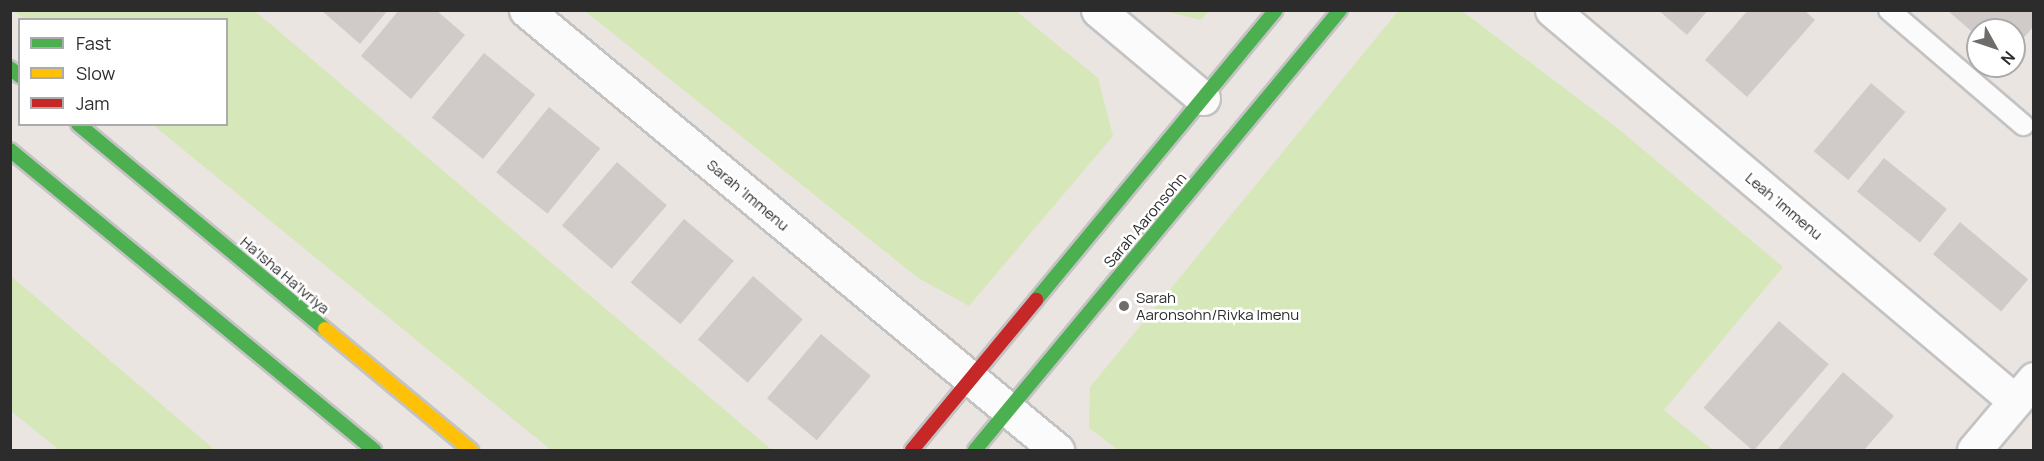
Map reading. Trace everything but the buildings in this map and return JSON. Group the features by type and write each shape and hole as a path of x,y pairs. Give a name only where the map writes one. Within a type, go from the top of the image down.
{"street":[{"name":"Sarah 'Immenu","path":"526,10 1057,450"},
{"path":"1098,10 1203,98"},
{"path":"912,450 1276,10"},
{"name":"Sarah Aaronsohn","path":"975,450 1340,10"},
{"name":"Leah 'Immenu","path":"1552,10 2024,390 1974,450"},
{"name":"Ha'Isha Ha'Ivriya","path":"80,126 471,450"},
{"path":"10,150 374,450"}],"lane":[{"path":"1889,10 2023,125"}],"green space":[{"path":"1399,10 1462,11 1616,127 1783,267 1664,410 1713,450 1118,450 1089,428 1090,387"},
{"path":"14,11 255,11 772,450 551,450 154,126 228,126 228,18 23,18"},
{"path":"585,11 1016,11 1098,78 1113,136 969,306 918,278"},
{"path":"1164,11 1209,11 1201,20"},
{"path":"11,276 215,450 59,450 11,411"}],"traffic: fast":[{"path":"1036,300 1276,10"},
{"path":"975,450 1340,10"},
{"path":"10,68 18,74"},
{"path":"80,126 325,329"},
{"path":"10,150 374,450"}],"traffic: slow":[{"path":"325,329 471,450"}],"traffic: jam":[{"path":"912,450 1036,300"}],"place":[{"name":"Sarah Aaronsohn/Rivka Imenu","path":"1124,306"}]}
